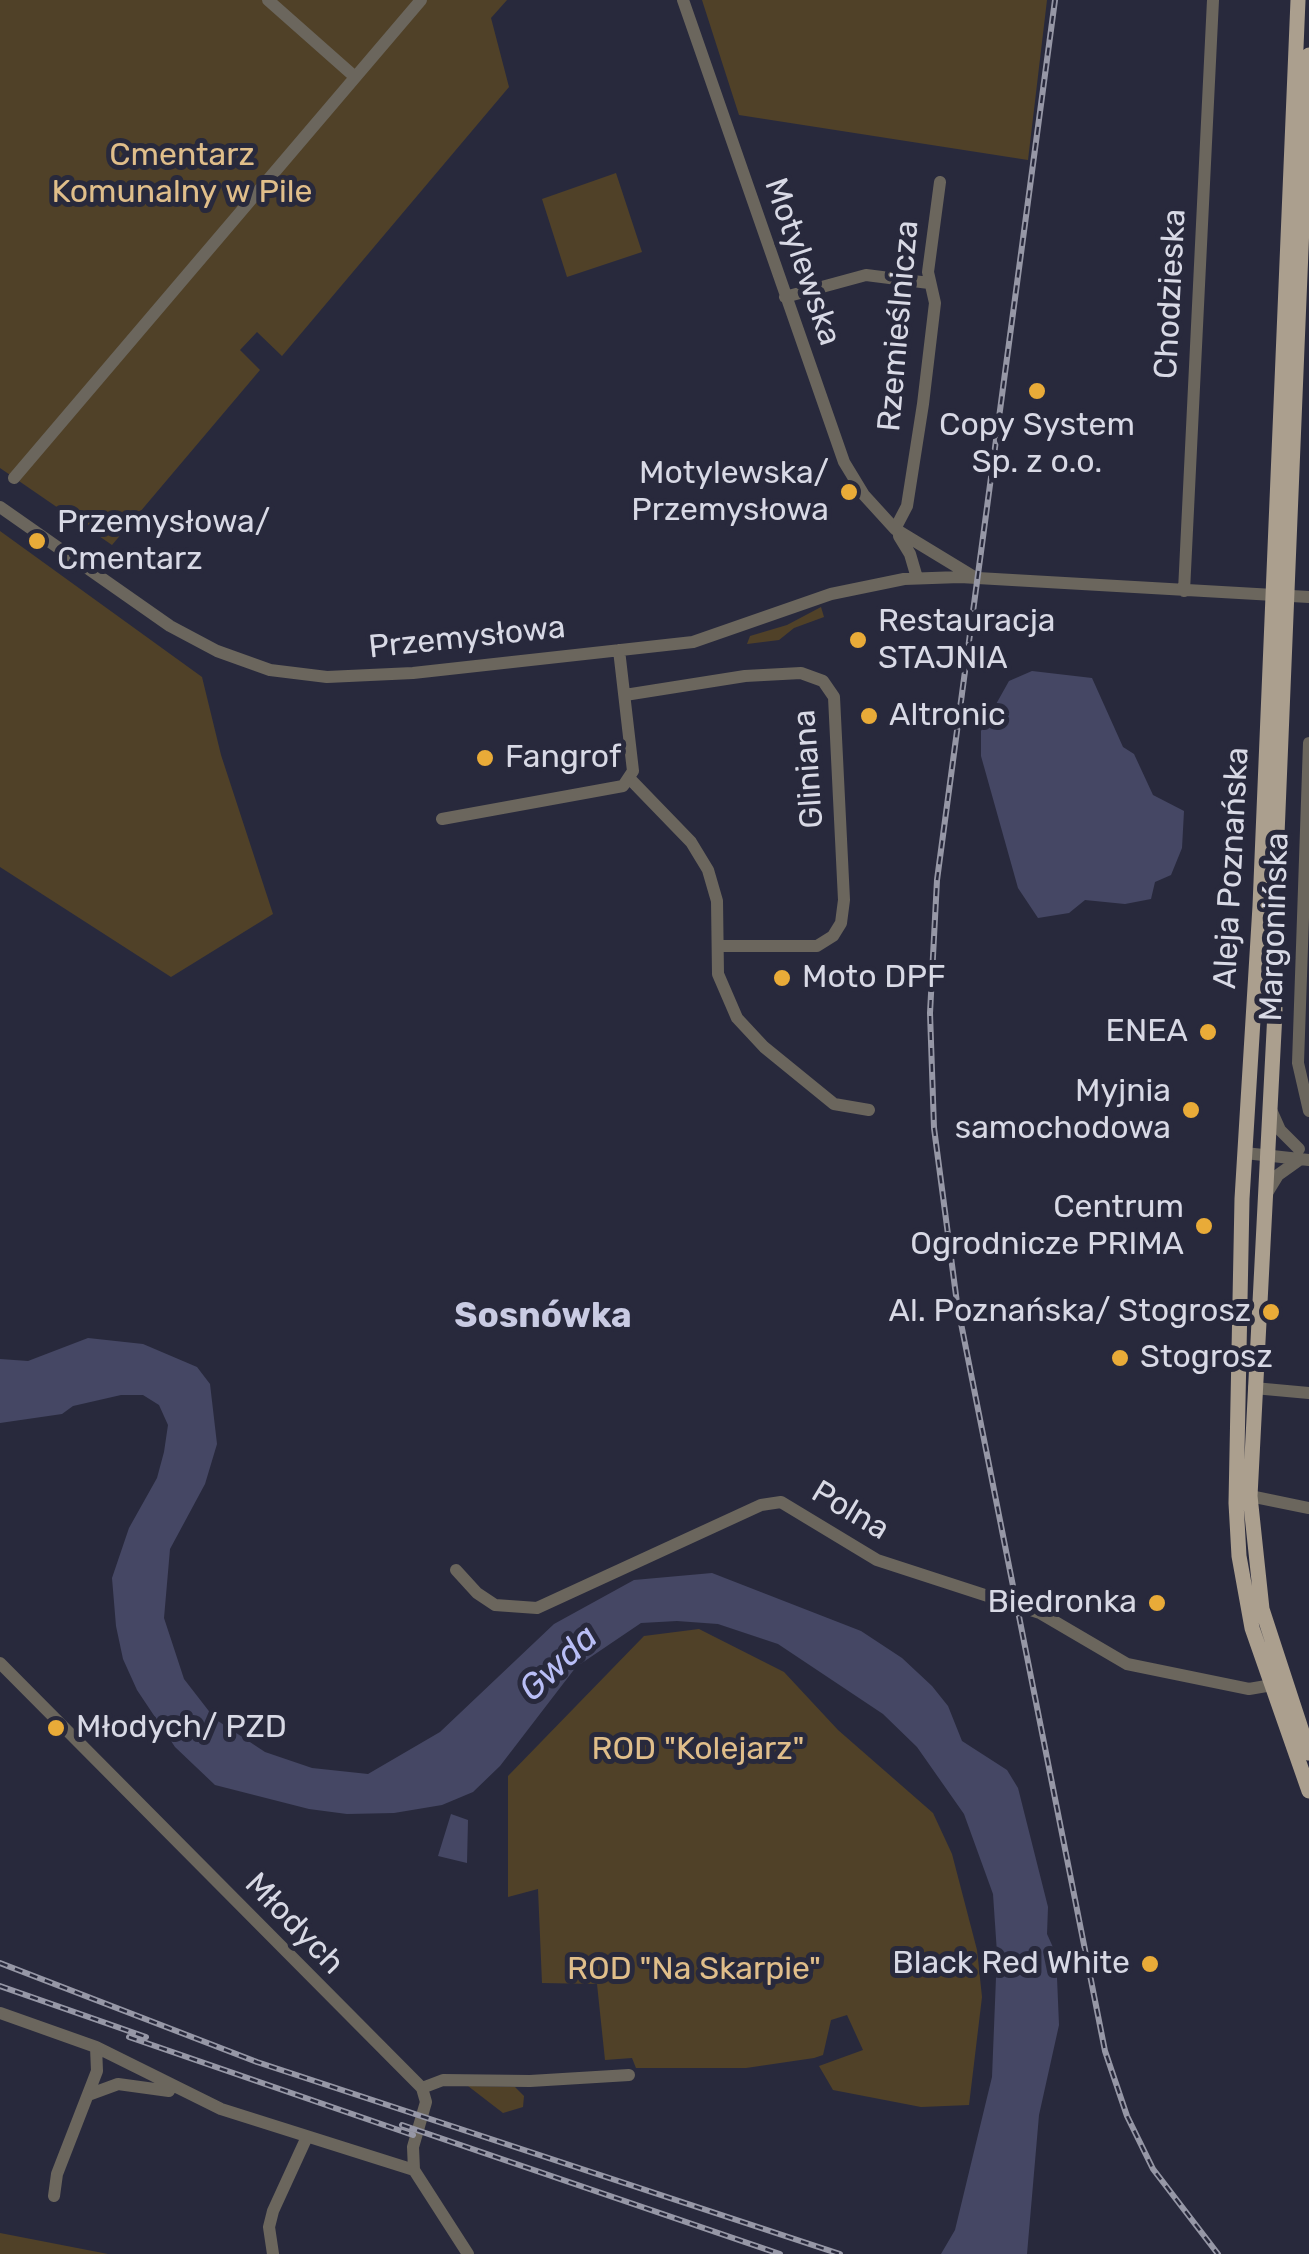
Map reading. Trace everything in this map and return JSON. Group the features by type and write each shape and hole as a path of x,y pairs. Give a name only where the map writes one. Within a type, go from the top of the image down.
{"main road":[{"name":"Aleja Poznańska","path":"1298,0 1280,596 1272,1068 1250,1496 1256,1581 1274,1678 1309,1753"},
{"name":"Aleja Poznańska","path":"1309,56 1244,1153 1237,1530 1245,1592 1309,1792"},
{"path":"1250,1035 1264,1042 1272,1068"}],"street":[{"path":"268,0 355,77"},
{"path":"14,478 421,0"},
{"name":"Motylewska","path":"683,0 840,454 864,495 895,529 922,578"},
{"name":"Chodzieska","path":"1184,590 1212,0"},
{"name":"Rzemieślnicza","path":"895,529 904,518 911,490 924,404 936,303 929,283 940,182"},
{"path":"785,297 866,275 929,283"},
{"name":"Przemysłowa","path":"0,508 170,626 217,651 270,670 316,676 370,676 708,638 830,594 922,578 976,578"},
{"name":"Motylewska","path":"895,529 976,578 1309,598"},
{"path":"922,578 929,552"},
{"path":"619,650 630,780 691,842 708,870 717,901 721,987 747,1032 834,1104 868,1110"},
{"name":"Gliniana","path":"625,695 745,676 801,673 823,681 834,697 843,918 833,936 817,946 718,946"},
{"name":"Margonińska","path":"1309,743 1298,1063 1309,1112"},
{"path":"442,819 615,790 630,780"},
{"path":"1270,1108 1280,1130 1304,1155"},
{"path":"1244,1153 1304,1155"},
{"path":"1267,1194 1278,1175 1304,1155"},
{"path":"1254,1388 1309,1393"},
{"path":"1250,1496 1309,1508"},
{"name":"Polna","path":"456,1570 491,1603 515,1610 537,1608 761,1505 781,1502 877,1560 1040,1613 1127,1664 1230,1686 1274,1678"},
{"name":"Młodych","path":"0,1663 422,2088"},
{"path":"0,2013 96,2047 186,2095 306,2139 414,2170"},
{"path":"54,2196 57,2174 98,2064 96,2047"},
{"path":"468,2254 414,2170 413,2147 426,2102 422,2088 443,2080 530,2081 629,2075"},
{"path":"88,2095 126,2084 186,2095"},
{"path":"273,2254 269,2226 273,2212 306,2139"}],"green space":[{"name":"Cmentarz Komunalny w Pile","path":"0,0 507,0 491,18 509,87 282,356 257,332 240,350 260,370 112,545 0,468"},
{"path":"702,0 1047,0 1028,160 739,115"},
{"path":"616,173 642,252 567,277 542,199"},
{"path":"0,531 202,677 221,755 273,914 171,977 0,867"},
{"path":"821,607 824,617 794,628 779,640 747,644 750,636 787,625"},
{"name":"ROD \"Kolejarz\"","path":"699,1629 784,1672 838,1730 933,1813 952,1854 977,1950 982,1997 969,2105 921,2107 833,2090 819,2066 863,2050 847,2015 831,2020 823,2055 814,2058 746,2068 636,2068 632,2058 605,2060 597,1984 542,1983 538,1889 508,1897 508,1776 644,1636"},
{"path":"468,2086 515,2087 524,2096 523,2107 503,2113"},
{"path":"0,2233 108,2254 0,2254"}],"water":[{"path":"1032,671 1092,678 1123,747 1134,754 1153,795 1184,811 1182,848 1171,875 1155,882 1151,899 1125,904 1085,900 1069,913 1038,918 1018,888 981,756 981,731 1009,681"},
{"name":"Gwda","path":"88,1338 143,1344 197,1367 210,1384 217,1444 205,1484 170,1549 164,1618 184,1679 215,1719 265,1752 312,1768 368,1774 440,1732 554,1624 634,1580 712,1573 861,1631 902,1658 932,1686 948,1706 962,1741 1007,1770 1018,1788 1048,1907 1047,1934 1056,1954 1059,2025 1039,2115 1027,2254 941,2254 955,2230 992,2077 997,1953 993,1894 964,1814 917,1747 883,1714 778,1644 718,1624 677,1621 641,1623 576,1667 500,1766 473,1792 442,1805 394,1813 347,1814 309,1809 215,1785 175,1747 137,1690 123,1659 116,1626 112,1578 129,1528 157,1478 164,1452 168,1425 159,1405 143,1395 121,1395 73,1406 62,1414 0,1423 0,1359 28,1361"},
{"path":"451,1814 468,1820 467,1863 438,1856"}],"railway":[{"path":"1055,0 937,880 930,1013 934,1128 957,1303 1105,2051 1127,2116 1153,2169 1218,2254"},
{"path":"0,1963 257,2062 840,2254"},
{"path":"0,1986 146,2037"},
{"path":"129,2037 413,2135"},
{"path":"402,2125 780,2254"}],"place":[{"name":"Copy System Sp. z o.o.","path":"1037,391"},
{"name":"Motylewska/ Przemysłowa","path":"849,492"},
{"name":"Przemysłowa/ Cmentarz","path":"37,541"},
{"name":"Restauracja STAJNIA","path":"858,640"},
{"name":"Altronic","path":"869,716"},
{"name":"Fangrof","path":"485,758"},
{"name":"Moto DPF","path":"782,978"},
{"name":"ENEA","path":"1208,1032"},
{"name":"Myjnia samochodowa","path":"1191,1110"},
{"name":"Centrum Ogrodnicze PRIMA","path":"1204,1226"},
{"name":"Al. Poznańska/ Stogrosz","path":"1271,1312"},
{"name":"Stogrosz","path":"1120,1358"},
{"name":"Biedronka","path":"1157,1603"},
{"name":"Młodych/ PZD","path":"56,1728"},
{"name":"Black Red White","path":"1150,1964"}],"district":[{"name":"Sosnówka","path":"543,1317"}],"park label":[{"name":"ROD \"Na Skarpie\"","path":"694,1970"}]}
